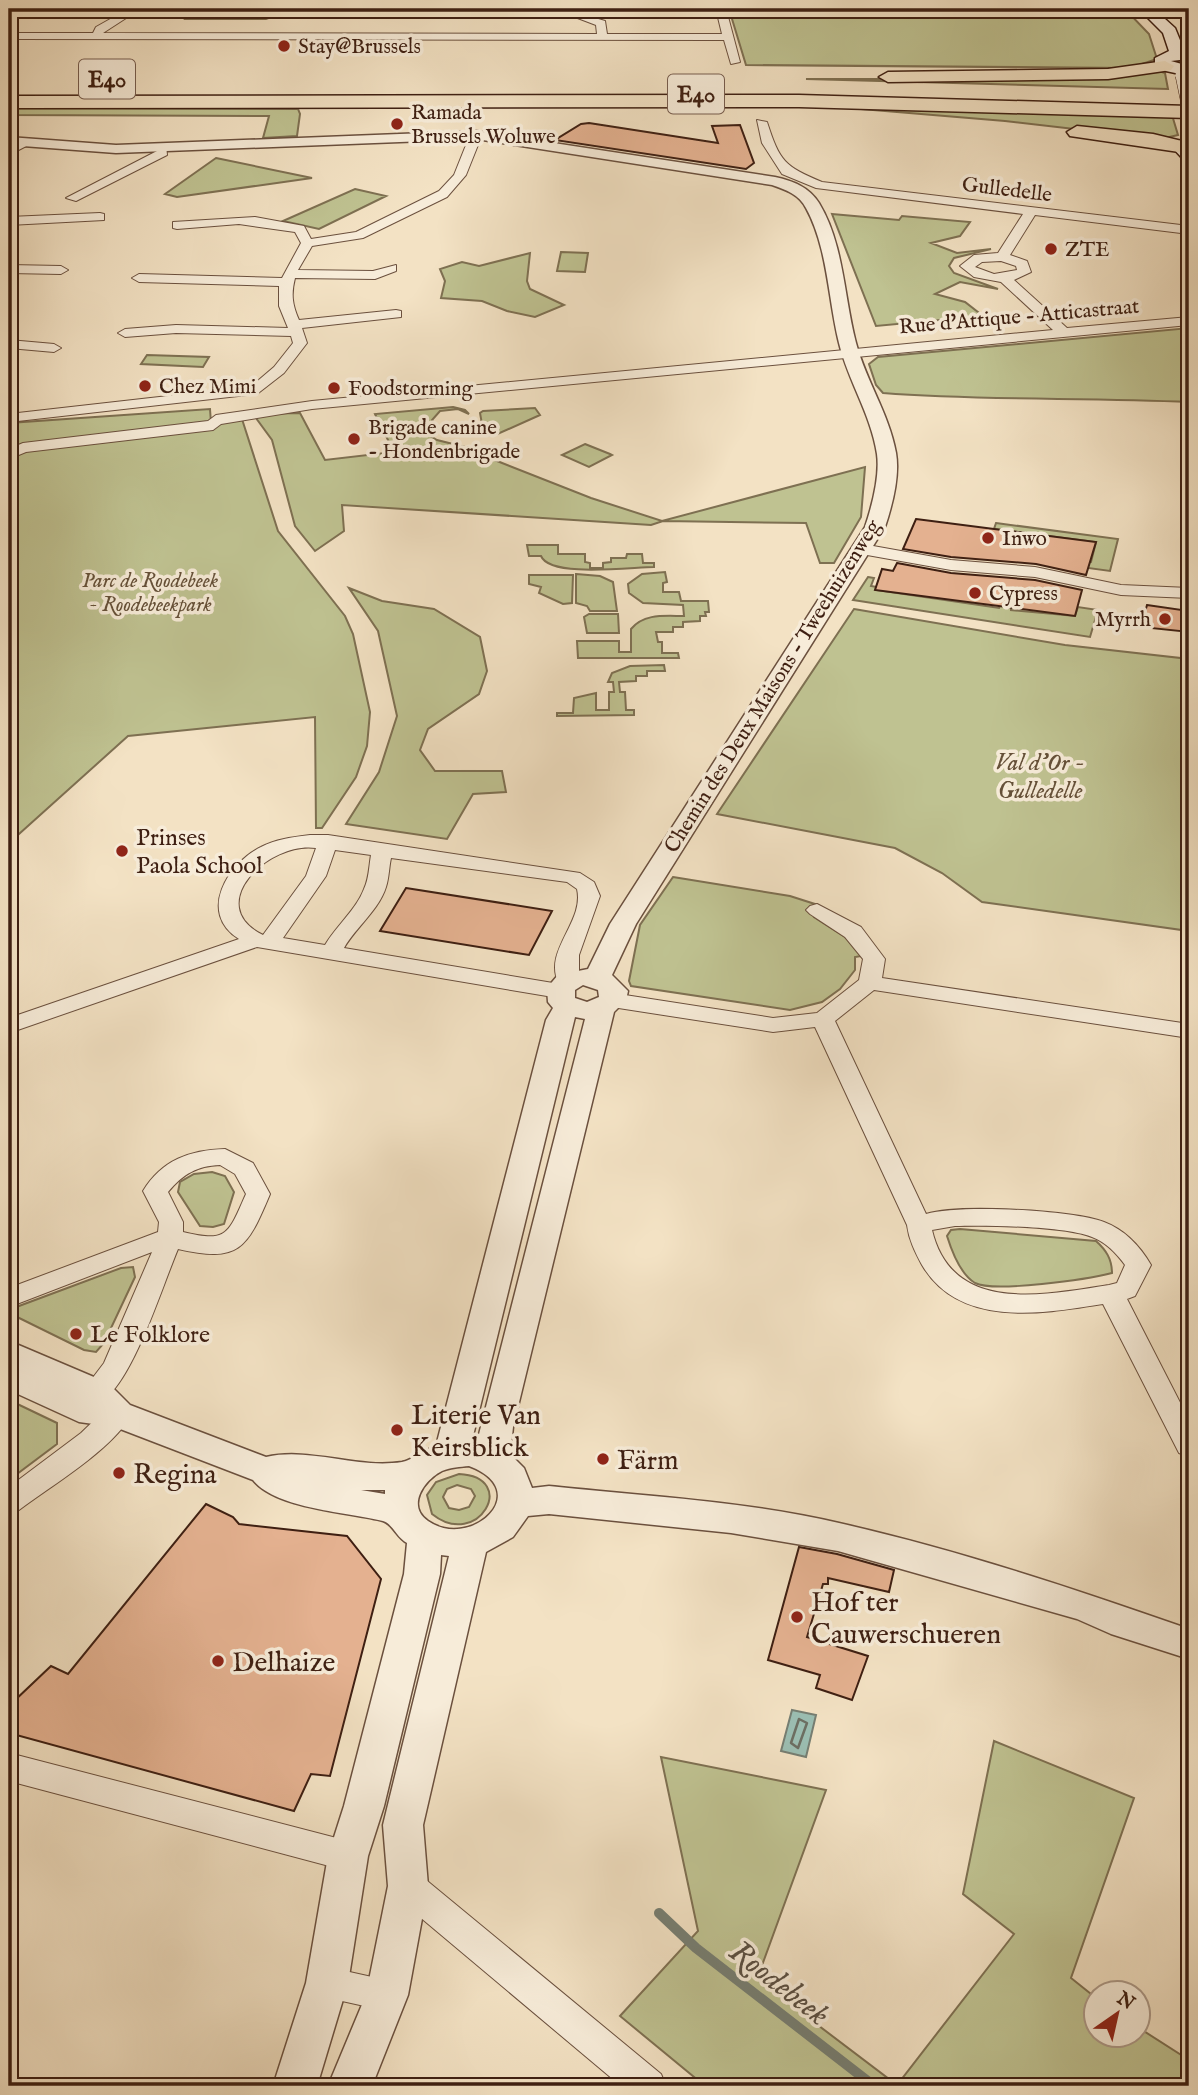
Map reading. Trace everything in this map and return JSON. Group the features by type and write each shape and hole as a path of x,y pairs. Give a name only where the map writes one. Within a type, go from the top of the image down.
{"highway":[{"path":"864,78 1108,74 1181,65"},
{"name":"E40","path":"730,69 752,80 1189,97"},
{"name":"E40","path":"9,85 688,86 1189,97"},
{"name":"E40","path":"9,92 649,93 1189,109"},
{"name":"E40","path":"9,100 908,103 1189,109"},
{"path":"632,101 828,110 1050,128 1186,147"},
{"path":"1098,134 1140,143 1189,166"}],"main road":[{"path":"1146,9 1171,32 1189,97"},
{"path":"1166,9 1181,20"}],"street":[{"path":"96,36 100,29 135,9"},
{"path":"581,9 580,17 601,23 602,36"},
{"path":"721,9 729,37 730,69"},
{"path":"9,36 729,37"},
{"name":"Gulledelle","path":"761,122 768,143 786,171 820,185 1189,230"},
{"path":"9,141 90,149 476,135 464,168 452,188 443,194 359,235 307,243"},
{"name":"Chemin des Deux Maisons - Tweehuizenweg","path":"476,135 794,185 812,204 824,230 852,353 877,416 887,456 882,506 875,527 623,924 496,1427 492,1460"},
{"path":"9,152 26,143"},
{"path":"72,198 163,153 162,147"},
{"path":"1002,257 1031,211"},
{"path":"9,221 100,217"},
{"path":"177,225 203,221 290,225 300,229 307,243"},
{"path":"9,418 252,391 265,383 300,343 297,328 285,303 289,278 307,243"},
{"path":"1002,257 1017,261 1026,269 1019,275 1004,278 978,275 967,266 979,258 1002,257"},
{"path":"139,278 375,275 391,268"},
{"path":"9,269 61,270"},
{"path":"1004,278 1064,333"},
{"path":"125,333 176,329 297,328 396,314"},
{"name":"Rue d'Attique - Atticastraat","path":"9,454 23,448 213,425 216,420 223,418 312,405 440,392 452,400 681,378 696,368 1189,321"},
{"path":"9,344 54,348"},
{"path":"862,549 951,565 1035,572 1121,590 1189,593"},
{"path":"9,1026 263,941 316,876 328,841"},
{"path":"450,1454 461,1422 560,1020 565,993 564,961 591,900 589,891 582,881 573,877 328,841 288,844 262,854 236,878 229,893 228,913 238,932 263,941 565,993 584,1010 603,995 773,1024 823,1019 870,982 874,959 865,945 838,920 817,910"},
{"path":"331,953 346,927 372,895 383,849"},
{"path":"870,982 1189,1031"},
{"path":"823,1019 919,1225 919,1235 934,1266 950,1285 969,1298 993,1305 1023,1304 1126,1290 1138,1265 1129,1250 1112,1236 1095,1228 971,1217 932,1218 919,1225"},
{"path":"9,1298 143,1245 170,1238 115,1368 107,1403 91,1440 9,1502"},
{"path":"1111,1294 1189,1446"},
{"path":"9,1353 107,1403 265,1471 274,1482 413,1523 451,1544 470,1542 498,1531 510,1518 516,1503 514,1483 501,1466 492,1460 470,1453 450,1454 428,1461 411,1474 402,1492 413,1523 422,1574 364,1806 348,1856 327,1983 295,2086"},
{"path":"9,1376 91,1413 107,1403"},
{"path":"265,1471 282,1466 372,1478 411,1474"},
{"path":"516,1503 550,1500 731,1518 838,1537 1087,1607 1104,1617 1167,1634 1189,1644"},
{"path":"350,2086 387,1995 408,1886 403,1825 470,1542"},
{"path":"1087,1607 1106,1605 1189,1627"},
{"path":"9,1767 348,1856"},
{"path":"408,1886 648,2086"},
{"path":"327,1983 387,1995"}],"green space":[{"path":"190,9 278,9 274,16 266,19 185,19"},
{"path":"729,9 1125,9 1149,34 1157,59 1130,68 746,65"},
{"path":"1156,70 1165,73 1168,89 806,79 946,79"},
{"path":"837,107 1172,115 1178,135 1161,139 1005,121"},
{"path":"9,108 298,109 300,114 297,136 263,138 269,116 9,115"},
{"path":"216,158 312,178 177,197 165,194"},
{"path":"355,189 386,196 319,229 283,221"},
{"path":"832,214 899,220 902,216 970,222 960,236 931,243 957,253 991,249 954,258 949,266 954,273 998,289 960,282 935,294 965,302 983,316 876,326"},
{"path":"561,252 588,253 585,272 557,271"},
{"path":"530,253 527,281 530,289 564,305 535,317 507,311 482,301 441,298 445,281 440,269 462,262 479,266"},
{"path":"1189,328 1189,402 883,393 876,385 869,364 878,357"},
{"path":"147,355 209,357 203,367 141,364"},
{"path":"453,407 465,410 469,414 458,409 440,411 432,420 439,431 432,437 437,440 477,450 492,459 591,498 662,521 865,467 861,517 834,563 820,563 806,523 663,521 651,525 342,505 344,531 315,551 295,526 272,440 253,414 300,413 325,460 394,452 375,414"},
{"path":"535,408 540,415 493,436 476,435 482,424 480,413 483,411"},
{"path":"210,409 211,423 17,447 9,451 9,423"},
{"name":"Parc de Roodebeek - Roodebeekpark","path":"241,416 278,531 345,616 353,634 370,712 367,746 356,777 322,828 316,828 315,717 128,736 9,843 9,458 25,451"},
{"path":"585,444 612,455 589,467 562,455"},
{"path":"996,523 1118,539 1110,571 1066,565 1068,559 1091,562 1096,542 994,529"},
{"path":"527,545 558,545 558,554 585,554 585,562 590,563 590,568 603,568 603,563 611,562 611,558 626,558 627,554 642,554 643,563 654,563 654,567 593,570 559,567 548,563 541,556 529,556"},
{"path":"665,572 667,582 663,583 663,592 679,592 681,601 708,601 709,612 705,612 706,616 700,616 700,621 683,622 683,627 673,627 673,632 656,632 658,642 662,642 662,653 678,653 679,658 578,658 577,641 619,641 619,652 631,652 631,629 636,624 655,616 684,616 683,605 643,603 629,593 628,584 642,574"},
{"path":"576,574 600,576 613,582 617,611 590,611 587,606 576,603"},
{"path":"529,575 573,575 572,603 563,604 539,593 541,587 529,584"},
{"path":"868,577 874,578 871,586 877,587 876,590 999,608 1000,605 1011,607 1011,610 1075,616 1078,607 1098,610 1090,637 853,600"},
{"path":"349,588 382,601 434,609 480,637 487,671 479,694 428,729 420,750 435,771 502,771 506,792 473,794 447,839 346,824 379,772 397,716 378,631"},
{"name":"Val d'Or - Gulledelle","path":"854,609 1065,645 1189,659 1189,931 982,902 942,873 895,848 717,814"},
{"path":"589,614 618,614 619,633 587,633 584,617"},
{"path":"664,665 665,671 647,671 647,676 636,676 636,681 619,682 620,692 625,692 626,710 634,710 634,715 557,716 557,713 573,713 574,698 596,693 596,710 609,710 609,692 614,692 613,682 608,682 612,673 630,666"},
{"path":"673,877 790,896 818,905 814,917 851,941 861,956 855,957 855,970 840,989 822,1002 790,1010 631,986 629,981 640,925"},
{"path":"212,1172 225,1176 234,1192 224,1224 200,1226 178,1192 180,1182 194,1174"},
{"path":"951,1230 1096,1241 1108,1255 1112,1273 1021,1286 985,1286 970,1279 954,1256 947,1236"},
{"path":"133,1267 135,1277 104,1343 96,1352 84,1350 9,1313 19,1306 121,1268"},
{"path":"9,1400 57,1423 57,1444 9,1480"},
{"path":"459,1474 477,1478 487,1487 489,1498 486,1509 477,1518 464,1524 449,1523 432,1514 427,1495 436,1482","holes":["457,1485 471,1489 475,1496 469,1507 459,1510 449,1508 443,1497 447,1489"]},
{"path":"994,1741 1134,1798 1071,1978 1082,1987 1082,2050 1152,2050 1152,2036 1189,2060 1189,2086 705,2086 620,2016 698,1931 661,1757 826,1790 757,1979 897,2085 1014,1934 963,1894"}],"water":[{"path":"792,1710 816,1715 806,1757 781,1751"}],"building":[{"path":"581,124 718,143 712,126 740,125 754,163 746,169 555,140"},
{"name":"Inwo","path":"916,519 1096,542 1086,575 1036,564 951,557 903,549"},
{"name":"Cypress","path":"897,563 951,573 1035,580 1082,590 1075,616 875,590 882,569 893,571"},
{"name":"Myrrh","path":"1147,605 1189,611 1189,632 1141,627"},
{"path":"406,888 552,911 529,955 380,931"},
{"name":"Delhaize","path":"206,1504 233,1517 239,1524 347,1536 381,1579 330,1776 311,1774 294,1811 9,1733 9,1707 12,1703 51,1666 68,1674"},
{"name":"Hof ter Cauwerschueren","path":"799,1547 837,1554 894,1570 889,1592 828,1578 828,1584 823,1584 807,1637 868,1656 852,1700 816,1688 820,1675 768,1660"}],"waterway":[{"name":"Roodebeek","path":"659,1913 696,1948 874,2086"}],"place":[{"name":"Stay@Brussels","path":"284,46"},
{"name":"Ramada Brussels Woluwe","path":"397,124"},
{"name":"ZTE","path":"1051,249"},
{"name":"Chez Mimi","path":"145,386"},
{"name":"Foodstorming","path":"334,388"},
{"name":"Brigade canine - Hondenbrigade","path":"354,439"},
{"name":"Inwo","path":"988,538"},
{"name":"Cypress","path":"975,593"},
{"name":"Myrrh","path":"1165,619"},
{"name":"Prinses Paola School","path":"122,851"},
{"name":"Le Folklore","path":"76,1334"},
{"name":"Literie Van Keirsblick","path":"397,1430"},
{"name":"Färm","path":"603,1459"},
{"name":"Regina","path":"119,1473"},
{"name":"Hof ter Cauwerschueren","path":"797,1617"},
{"name":"Delhaize","path":"218,1661"}]}
